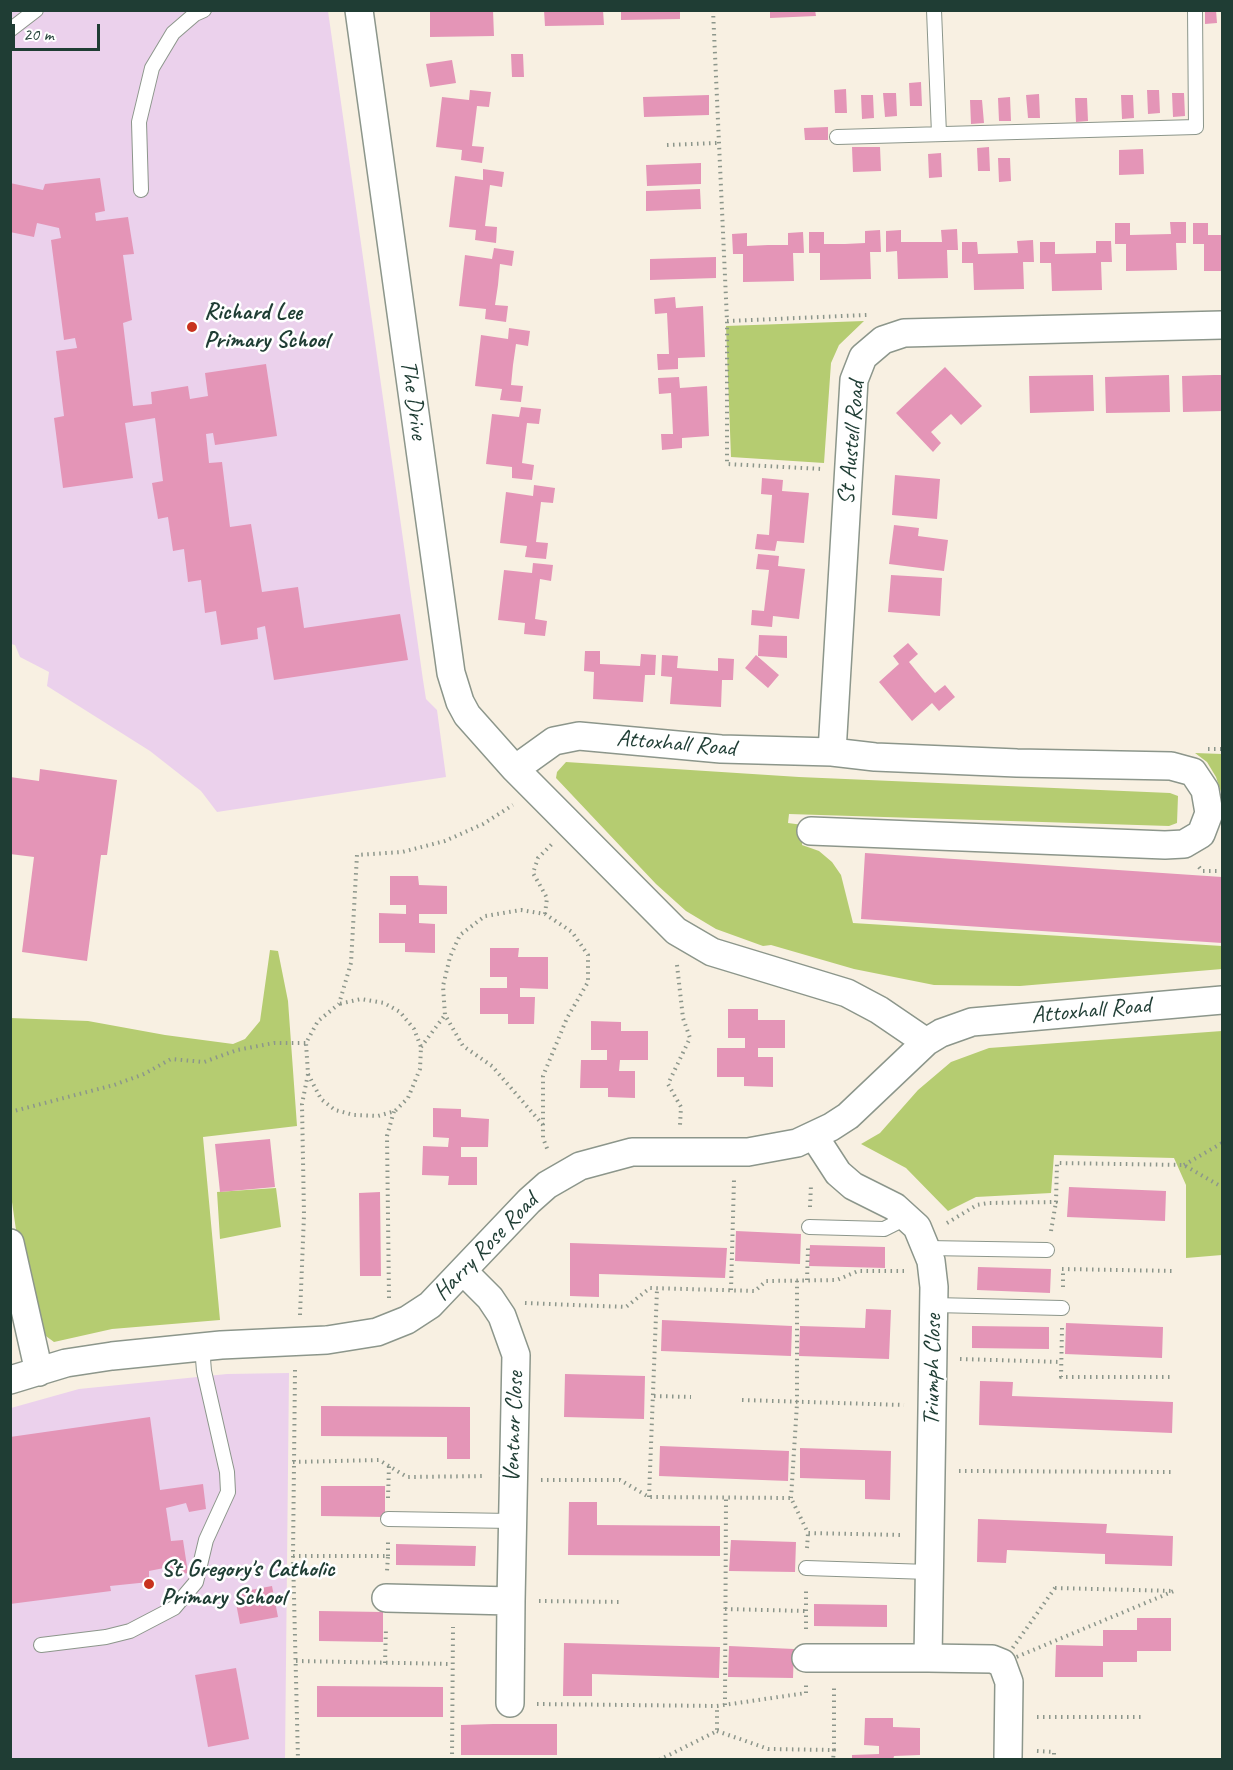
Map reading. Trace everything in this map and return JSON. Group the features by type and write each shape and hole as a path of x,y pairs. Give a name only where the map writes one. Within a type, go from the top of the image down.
{"street":[{"name":"The Drive","path":"358,10 451,673 460,702 467,715 524,778"},
{"name":"St Austell Road","path":"832,752 854,380 863,357 882,340 904,333 1222,325"},
{"name":"Attoxhall Road","path":"524,778 554,741 579,736 721,749 832,752 875,757 1171,766 1193,772 1205,790 1209,813 1201,834 1185,844 1165,846 811,831"},
{"path":"524,778 676,932 712,952 847,993 879,1010 926,1042"},
{"name":"Attoxhall Road","path":"926,1042 957,1026 990,1019 1222,1000"},
{"name":"Harry Rose Road","path":"10,1380 66,1363 112,1356 360,1336 390,1327 407,1320 430,1305 529,1201 564,1174 618,1154 734,1152 776,1148 814,1136 848,1116 926,1042"},
{"path":"814,1136 838,1173 853,1186 895,1207 919,1234"},
{"name":"Triumph Close","path":"919,1234 933,1273 934,1305 928,1658"},
{"path":"10,1243 39,1372"},
{"name":"Ventnor Close","path":"463,1271 490,1298 502,1316 516,1355 512,1479 510,1703"},
{"path":"386,1598 511,1601"},
{"path":"806,1658 992,1659 1002,1664 1009,1682 1008,1757"}],"lane":[{"path":"10,30 36,10"},
{"path":"141,190 139,122 152,68 173,33 195,14 204,10"},
{"path":"934,10 939,134"},
{"path":"837,137 1196,127 1194,10"},
{"path":"809,1227 884,1228 1047,1251"},
{"path":"934,1305 1062,1308"},
{"path":"41,1645 106,1637 130,1631 174,1608 196,1582 206,1540 228,1492 227,1472 204,1371 202,1347"},
{"path":"388,1519 512,1521"},
{"path":"806,1568 929,1572"}],"path":[{"path":"713,10 727,321 728,464 848,470"},
{"path":"667,145 718,143"},
{"path":"727,321 885,315 904,333"},
{"path":"339,1004 351,963 357,855 402,852 445,841 505,813 524,778"},
{"path":"545,914 547,898 533,873 538,858 549,847"},
{"path":"543,1125 492,1066 463,1046 445,1015 443,986 450,957 460,935 485,916 521,910 545,914 572,932 588,955 588,982 567,1018 543,1076 543,1125 543,1138 550,1154 564,1174"},
{"path":"677,1152 681,1107 668,1084 690,1038 678,981"},
{"path":"298,1760 293,1462 295,1365 300,1341 304,1215 302,1104 308,1074 306,1043 318,1021 339,1004 361,999 384,1003 400,1012 414,1029 421,1047 420,1069 408,1098 394,1111 378,1116 336,1110 321,1099 308,1074"},
{"path":"421,1047 445,1015"},
{"path":"10,1112 114,1085 144,1074 171,1059 204,1062 237,1050 274,1043 306,1043"},
{"path":"390,1327 387,1136 394,1111"},
{"path":"1184,1165 1222,1143"},
{"path":"731,1290 734,1152"},
{"path":"502,1316 517,1303 626,1307 650,1288 755,1291 766,1281 837,1280 858,1271 910,1271 919,1234 977,1205 1056,1202 1057,1163 1184,1165 1222,1187"},
{"path":"1047,1251 1063,1270 1061,1377 1174,1377"},
{"path":"1063,1270 1175,1271"},
{"path":"510,1703 717,1706 806,1693 808,1533 791,1498 797,1404 797,1280"},
{"path":"649,1497 657,1289"},
{"path":"933,1358 1061,1362"},
{"path":"654,1396 691,1397"},
{"path":"742,1400 797,1404 932,1406"},
{"path":"293,1462 379,1460 407,1477 494,1476 512,1479 620,1480 649,1497 791,1498"},
{"path":"931,1471 1174,1472"},
{"path":"725,1705 726,1498"},
{"path":"808,1533 929,1535"},
{"path":"293,1556 388,1556 385,1663"},
{"path":"1055,1588 1174,1591 1045,1645 1002,1664 1055,1588"},
{"path":"452,1760 454,1600"},
{"path":"511,1601 623,1602"},
{"path":"725,1609 806,1611"},
{"path":"834,1658 834,1760"},
{"path":"296,1661 452,1664"},
{"path":"717,1706 717,1731"},
{"path":"1009,1717 1145,1718"},
{"path":"659,1760 717,1731 768,1749 834,1750"}],"shaded area":[{"name":"Richard Lee Primary School","path":"10,11 328,11 423,680 426,699 437,710 446,777 217,812 201,791 150,751 47,686 49,672 20,657 15,645 11,644"},
{"name":"St Gregory's Catholic Primary School","path":"289,1373 285,1759 11,1760 11,1408 79,1389 227,1374"}],"green space":[{"path":"864,321 839,345 831,363 824,463 731,457 726,326"},
{"path":"1195,753 1222,754 1222,795 1216,777 1207,762"},
{"path":"566,762 799,777 1170,793 1178,796 1177,823 1169,826 789,814 788,823 803,825 802,845 819,851 832,862 841,875 853,923 1222,946 1222,969 1020,986 934,985 854,969 771,945 763,946 716,929 686,911 656,884 556,778 557,772"},
{"path":"270,950 278,951 288,1001 297,1126 203,1137 220,1320 112,1329 54,1342 35,1328 25,1293 11,1195 10,1018 88,1021 233,1044 245,1039 260,1021"},
{"path":"1222,1031 1222,1255 1186,1258 1186,1185 1174,1158 1054,1155 1051,1193 976,1197 948,1211 906,1168 861,1144 880,1133 918,1090 951,1062 989,1048"},
{"path":"276,1188 281,1227 220,1239 217,1192"}],"building":[{"path":"430,10 493,10 494,36 430,37"},
{"path":"544,10 603,10 604,25 545,26"},
{"path":"621,10 680,10 680,19 621,20"},
{"path":"770,10 815,10 816,16 770,18"},
{"path":"1205,10 1216,10 1217,23 1205,24"},
{"path":"511,54 523,54 524,77 512,77"},
{"path":"452,60 456,83 430,87 426,64"},
{"path":"921,82 922,106 910,106 909,83"},
{"path":"846,89 847,113 835,113 834,90"},
{"path":"470,90 491,92 489,107 477,106 472,146 484,147 482,163 461,160 462,150 436,147 442,97 469,100"},
{"path":"1147,90 1159,90 1160,113 1148,114"},
{"path":"883,93 896,93 897,116 885,117"},
{"path":"1172,93 1184,93 1185,116 1173,117"},
{"path":"1039,94 1040,118 1028,118 1026,95"},
{"path":"709,95 709,115 644,117 643,97"},
{"path":"861,95 873,95 874,118 862,119"},
{"path":"1121,95 1133,95 1134,118 1122,119"},
{"path":"1010,97 1011,121 999,121 998,98"},
{"path":"1075,98 1087,98 1088,121 1076,122"},
{"path":"970,100 982,100 984,123 971,124"},
{"path":"828,127 828,140 805,140 804,128"},
{"path":"852,147 880,147 881,171 853,172"},
{"path":"989,147 990,171 978,171 977,148"},
{"path":"1143,149 1144,174 1119,175 1119,150"},
{"path":"941,153 942,177 929,178 928,154"},
{"path":"998,158 1010,158 1011,181 999,182"},
{"path":"701,163 701,184 647,186 646,165"},
{"path":"483,169 504,172 502,187 490,185 485,226 497,227 496,243 475,240 476,230 449,227 455,176 483,180"},
{"path":"100,178 105,211 95,213 96,221 128,217 134,254 123,255 132,320 123,323 133,406 152,404 151,392 188,386 190,399 208,396 205,373 266,364 277,436 215,445 213,433 206,434 209,463 222,462 230,527 251,524 262,592 298,587 304,628 400,614 408,660 274,680 265,626 257,628 258,639 221,645 216,611 205,613 201,580 188,582 184,549 173,551 168,517 158,519 152,483 163,481 155,418 125,423 133,478 63,488 54,418 64,416 56,351 77,348 75,338 64,340 51,240 61,238 59,228 37,223 34,237 10,232 10,183 43,190 45,184"},
{"path":"700,189 701,209 646,211 646,191"},
{"path":"1170,222 1186,222 1186,243 1176,243 1177,270 1126,271 1126,244 1115,244 1115,223 1130,223 1130,235 1171,234"},
{"path":"1193,223 1208,223 1208,235 1222,235 1222,271 1204,271 1204,244 1193,244"},
{"path":"957,229 958,250 947,250 948,278 898,279 897,251 886,252 886,231 901,230 901,242 942,242 941,230"},
{"path":"880,230 881,252 870,252 871,279 820,280 820,253 809,253 809,232 824,232 824,244 845,244 865,243 865,231"},
{"path":"803,232 804,253 793,253 794,281 743,282 743,254 733,254 732,234 747,233 747,246 788,245 788,233"},
{"path":"1033,240 1034,262 1023,262 1024,289 974,290 973,263 962,263 962,242 977,242 978,254 1018,253 1017,241"},
{"path":"1096,241 1111,241 1112,262 1101,262 1102,290 1052,291 1051,263 1040,263 1040,242 1055,242 1055,254 1096,253"},
{"path":"494,248 514,251 512,266 500,264 495,305 508,306 506,322 485,319 486,309 459,306 465,255 492,259"},
{"path":"716,257 716,278 650,280 650,259"},
{"path":"675,297 676,308 703,306 705,357 678,358 678,369 658,370 657,354 669,354 667,313 655,314 654,299"},
{"path":"509,328 530,331 528,346 516,344 513,365 511,385 523,386 521,402 500,400 502,389 475,386 481,335 508,339"},
{"path":"945,367 982,406 961,425 951,414 931,432 941,443 933,452 896,413"},
{"path":"1093,375 1094,411 1030,413 1029,376"},
{"path":"1169,375 1170,412 1106,413 1105,377"},
{"path":"1222,375 1222,411 1183,412 1182,376"},
{"path":"679,377 680,388 707,386 709,436 682,438 682,448 662,450 661,434 673,434 671,393 659,394 658,378"},
{"path":"521,407 541,409 539,424 527,423 522,463 534,465 532,480 512,478 512,467 486,464 492,414 519,417"},
{"path":"895,475 940,479 937,519 892,515"},
{"path":"762,478 783,480 782,491 809,493 804,543 777,541 775,551 755,549 757,534 769,535 772,495 761,494"},
{"path":"534,485 555,488 553,503 541,502 536,542 548,543 546,559 525,557 527,546 500,543 506,492 533,496"},
{"path":"894,525 919,528 918,536 948,540 944,571 889,564"},
{"path":"758,554 779,556 778,566 805,569 799,619 773,616 772,627 751,625 752,610 764,611 769,570 756,569"},
{"path":"533,563 553,565 551,581 540,579 535,619 547,621 545,636 524,634 525,623 498,620 504,570 532,573"},
{"path":"891,575 942,578 940,616 888,612"},
{"path":"759,635 787,636 787,658 758,656"},
{"path":"908,643 918,654 909,662 935,693 945,685 955,697 939,711 932,703 912,721 879,682 899,664 893,656"},
{"path":"585,651 600,651 600,664 640,666 641,654 656,655 655,675 645,675 643,702 593,699 594,672 584,671"},
{"path":"662,655 678,656 677,668 718,671 718,658 734,659 733,680 722,680 721,707 670,704 672,677 661,676"},
{"path":"756,655 779,675 768,688 745,668"},
{"path":"40,769 117,780 107,855 101,855 87,961 22,952 34,857 10,854 10,777 39,781"},
{"path":"865,853 1222,877 1222,943 861,919"},
{"path":"390,876 418,876 419,885 447,886 447,914 419,914 419,923 435,924 435,953 405,952 405,943 379,943 379,913 406,914 406,905 390,905"},
{"path":"490,948 519,948 518,957 548,957 548,989 520,988 520,997 535,997 534,1024 508,1024 508,1014 480,1014 480,988 507,988 507,977 490,977"},
{"path":"728,1009 758,1009 758,1020 785,1020 785,1048 758,1048 758,1057 773,1057 773,1087 744,1086 744,1077 717,1077 717,1048 745,1048 745,1038 728,1038"},
{"path":"591,1021 621,1022 621,1031 648,1031 648,1060 620,1060 619,1071 635,1071 635,1098 608,1097 608,1088 580,1088 581,1060 607,1060 607,1050 591,1050"},
{"path":"433,1108 461,1109 461,1117 489,1119 488,1147 461,1147 461,1157 477,1157 477,1185 448,1185 449,1176 422,1175 423,1146 448,1147 449,1138 433,1137"},
{"path":"270,1139 275,1187 220,1192 215,1144"},
{"path":"1069,1187 1166,1191 1165,1221 1067,1217"},
{"path":"380,1192 381,1276 360,1276 359,1193"},
{"path":"736,1231 801,1234 800,1264 735,1261"},
{"path":"570,1243 727,1248 725,1278 599,1274 599,1297 570,1296"},
{"path":"810,1245 885,1247 885,1268 809,1266"},
{"path":"978,1267 1051,1269 1050,1293 977,1290"},
{"path":"866,1309 891,1310 889,1359 799,1356 800,1326 865,1328"},
{"path":"662,1320 792,1326 791,1356 661,1351"},
{"path":"1066,1323 1163,1327 1162,1358 1065,1354"},
{"path":"972,1326 1049,1327 1049,1349 972,1348"},
{"path":"565,1374 645,1376 644,1419 564,1417"},
{"path":"980,1381 1013,1382 1012,1396 1173,1402 1172,1433 979,1425"},
{"path":"321,1406 470,1407 470,1459 447,1459 447,1437 321,1436"},
{"path":"150,1417 160,1490 203,1484 206,1509 189,1512 186,1503 166,1508 171,1541 183,1540 188,1573 165,1577 164,1568 149,1571 149,1582 110,1586 111,1591 10,1604 10,1437"},
{"path":"660,1446 789,1451 788,1481 659,1476"},
{"path":"800,1448 891,1451 890,1500 865,1499 865,1480 800,1478"},
{"path":"321,1486 385,1486 385,1517 321,1516"},
{"path":"569,1502 597,1502 597,1525 720,1526 720,1556 568,1555"},
{"path":"978,1519 1107,1524 1106,1533 1173,1536 1172,1566 1105,1564 1105,1554 1007,1550 1006,1563 977,1562"},
{"path":"731,1540 796,1542 795,1572 729,1571"},
{"path":"396,1544 476,1546 475,1566 396,1565"},
{"path":"272,1586 278,1617 240,1624 234,1593"},
{"path":"814,1604 887,1605 887,1627 814,1626"},
{"path":"319,1611 383,1612 383,1642 319,1641"},
{"path":"1137,1618 1171,1618 1171,1651 1137,1651 1137,1662 1103,1662 1103,1677 1055,1677 1056,1645 1103,1646 1103,1630 1137,1630"},
{"path":"564,1643 720,1647 719,1678 592,1674 592,1696 563,1696"},
{"path":"729,1646 794,1649 793,1678 728,1677"},
{"path":"236,1668 249,1739 208,1747 195,1675"},
{"path":"317,1686 443,1687 443,1717 317,1717"},
{"path":"865,1718 893,1718 893,1727 920,1728 920,1755 894,1756 893,1760 852,1760 852,1755 879,1754 879,1746 864,1745"},
{"path":"557,1724 557,1755 461,1755 461,1725"}],"place":[{"name":"Richard Lee Primary School","path":"192,327"},
{"name":"St Gregory's Catholic Primary School","path":"149,1584"}]}
